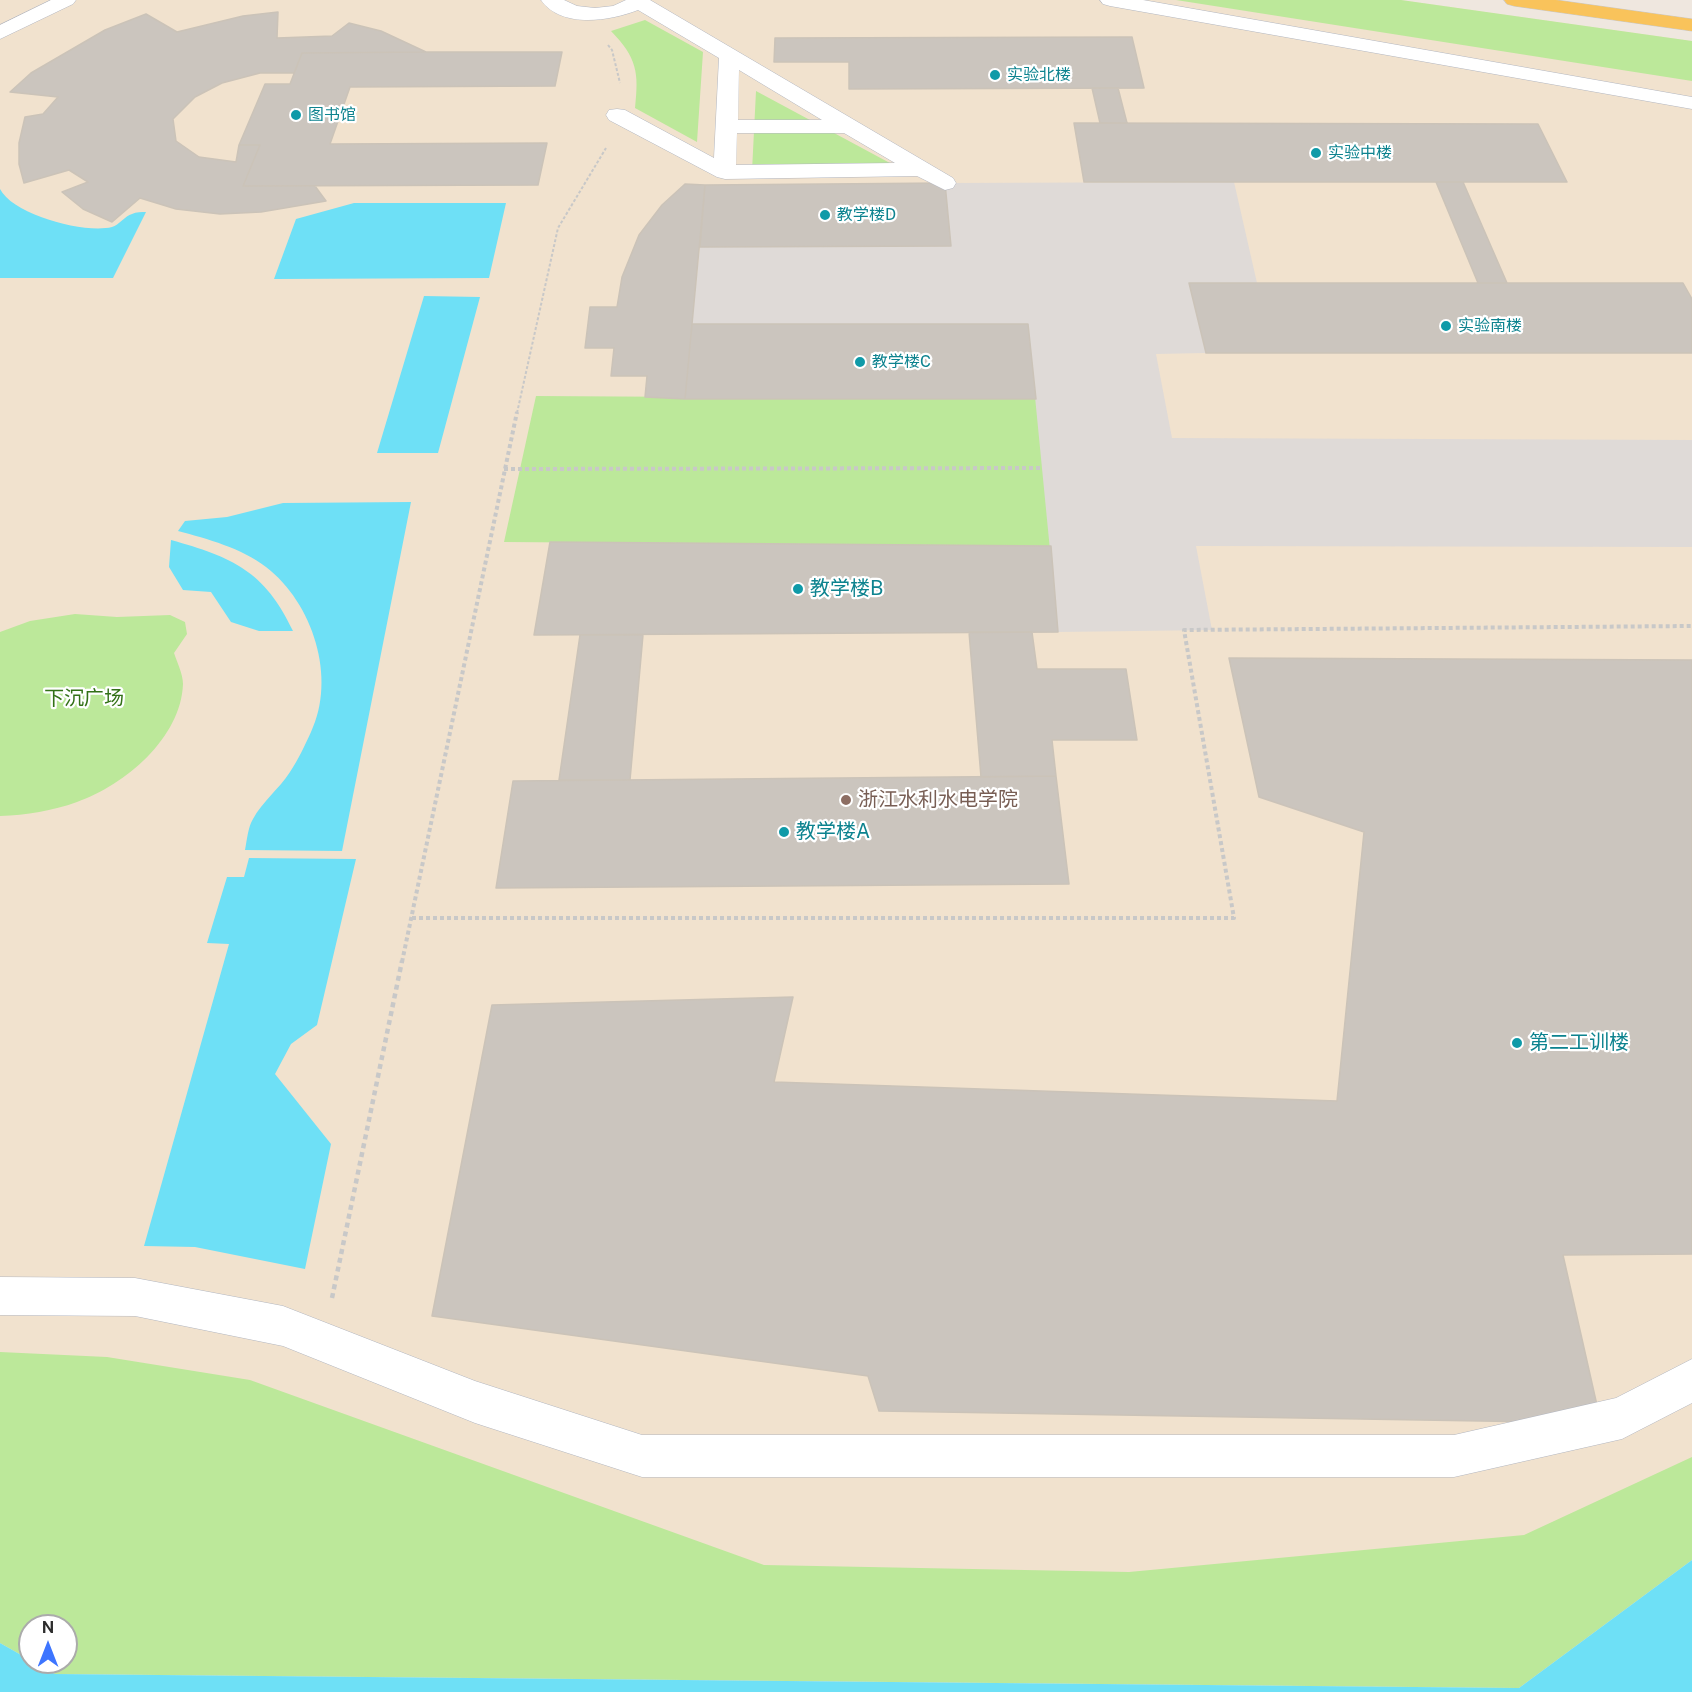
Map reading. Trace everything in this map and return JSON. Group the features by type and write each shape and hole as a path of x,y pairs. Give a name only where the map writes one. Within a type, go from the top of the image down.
{"main road":[{"path":"1514,0 1692,25"}],"street":[{"path":"551,0 569,10 583,13 613,12 639,1 945,183"},
{"path":"1110,0 1692,103"},
{"path":"0,33 58,2"},
{"path":"725,172 729,56"},
{"path":"617,115 725,172 921,169"},
{"path":"727,127 849,126"},
{"path":"0,1296 135,1297 283,1326 475,1402 642,1456 1454,1456 1622,1418 1692,1380"}],"path":[{"path":"323,1342 504,469 558,228 614,136 620,87 612,50 583,13"},
{"path":"504,469 1043,468"},
{"path":"412,918 1234,918 1184,630 1692,626"}],"shaded area":[{"name":"浙江水利水电学院","path":"0,0 1401,0 1692,41 1692,1560 1519,1688 78,1663 78,1614 18,1614 18,1653 0,1643"},
{"path":"1234,182 1257,283 1189,283 1206,353 1156,354 1172,438 1692,440 1692,547 1196,546 1212,630 1058,632 1028,325 692,324 700,247 950,246 945,183"}],"green space":[{"path":"1176,0 1401,0 1692,41 1692,81"},
{"path":"645,20 703,52 697,142 635,108 637,85 634,66 626,49 611,31"},
{"path":"756,91 901,169 752,171"},
{"path":"536,396 1036,399 1051,546 504,542"},
{"name":"下沉广场","path":"75,614 117,617 170,615 185,622 187,634 174,653 183,680 180,704 161,741 147,757 114,784 77,802 58,808 30,814 0,816 0,632 30,621"},
{"path":"0,1352 107,1357 250,1380 764,1565 1129,1572 1524,1535 1692,1457 1692,1560 1519,1688 55,1674 78,1674 78,1614 18,1614 18,1653 0,1643"}],"water":[{"path":"0,189 19,207 34,214 85,228 112,227 129,215 146,212 113,278 0,278"},
{"path":"354,203 506,203 489,278 274,279 296,219"},
{"path":"424,296 480,297 438,453 377,453"},
{"path":"411,502 342,851 245,850 253,819 293,767 311,732 322,688 321,666 308,621 297,600 282,582 266,567 235,549 178,531 185,521 227,517 283,503"},
{"path":"171,540 212,553 244,569 271,594 293,631 259,631 231,622 211,592 183,590 169,567"},
{"path":"249,858 356,859 317,1025 291,1044 275,1074 331,1144 305,1269 195,1247 144,1246 229,944 207,943 227,877 244,877"},
{"path":"1692,1560 1692,1692 0,1692 0,1643 18,1653 18,1674 1519,1688"}],"building":[{"path":"278,12 277,38 332,36 349,23 381,31 426,52 302,53 294,73 260,73 222,83 195,97 173,119 176,141 199,157 236,162 239,145 260,145 243,186 315,186 326,201 261,212 220,214 176,209 140,198 112,222 83,209 62,192 88,182 69,170 24,183 19,164 19,143 25,117 43,114 58,97 10,92 31,73 105,30 146,14 177,32 243,16"},
{"name":"实验北楼","path":"1132,37 1144,88 849,89 849,62 774,62 775,38"},
{"name":"图书馆","path":"562,52 555,86 350,87 330,144 547,143 538,185 243,186 260,145 239,145 265,84 290,84 302,53"},
{"path":"1092,88 1118,88 1127,123 1100,123"},
{"name":"实验中楼","path":"1074,123 1538,124 1567,182 1084,182"},
{"path":"1436,182 1463,182 1507,283 1478,283"},
{"name":"教学楼D","path":"945,183 951,246 700,247 705,185"},
{"path":"685,184 705,185 685,399 645,397 647,376 611,376 614,348 585,348 590,307 617,307 622,277 639,235 662,205"},
{"name":"实验南楼","path":"1189,283 1683,283 1692,299 1692,353 1206,353"},
{"name":"教学楼C","path":"692,324 1028,324 1036,399 685,399"},
{"name":"教学楼B","path":"550,542 1051,546 1058,632 534,635"},
{"path":"969,632 1032,632 1037,669 1126,669 1137,740 1052,740 1056,776 981,777"},
{"path":"580,635 643,635 630,780 559,780"},
{"name":"第二工训楼","path":"1229,658 1692,660 1692,1254 1563,1255 1601,1423 879,1411 868,1376 432,1316 492,1005 793,997 774,1082 1337,1101 1364,832 1259,797"},
{"name":"教学楼A","path":"1056,776 1069,884 496,888 513,781"}],"place":[{"name":"实验北楼","path":"995,75"},
{"name":"图书馆","path":"296,115"},
{"name":"实验中楼","path":"1316,153"},
{"name":"教学楼D","path":"825,215"},
{"name":"实验南楼","path":"1446,326"},
{"name":"教学楼C","path":"860,362"},
{"name":"教学楼B","path":"798,589"},
{"name":"浙江水利水电学院","path":"846,800"},
{"name":"教学楼A","path":"784,832"},
{"name":"第二工训楼","path":"1517,1043"}]}
